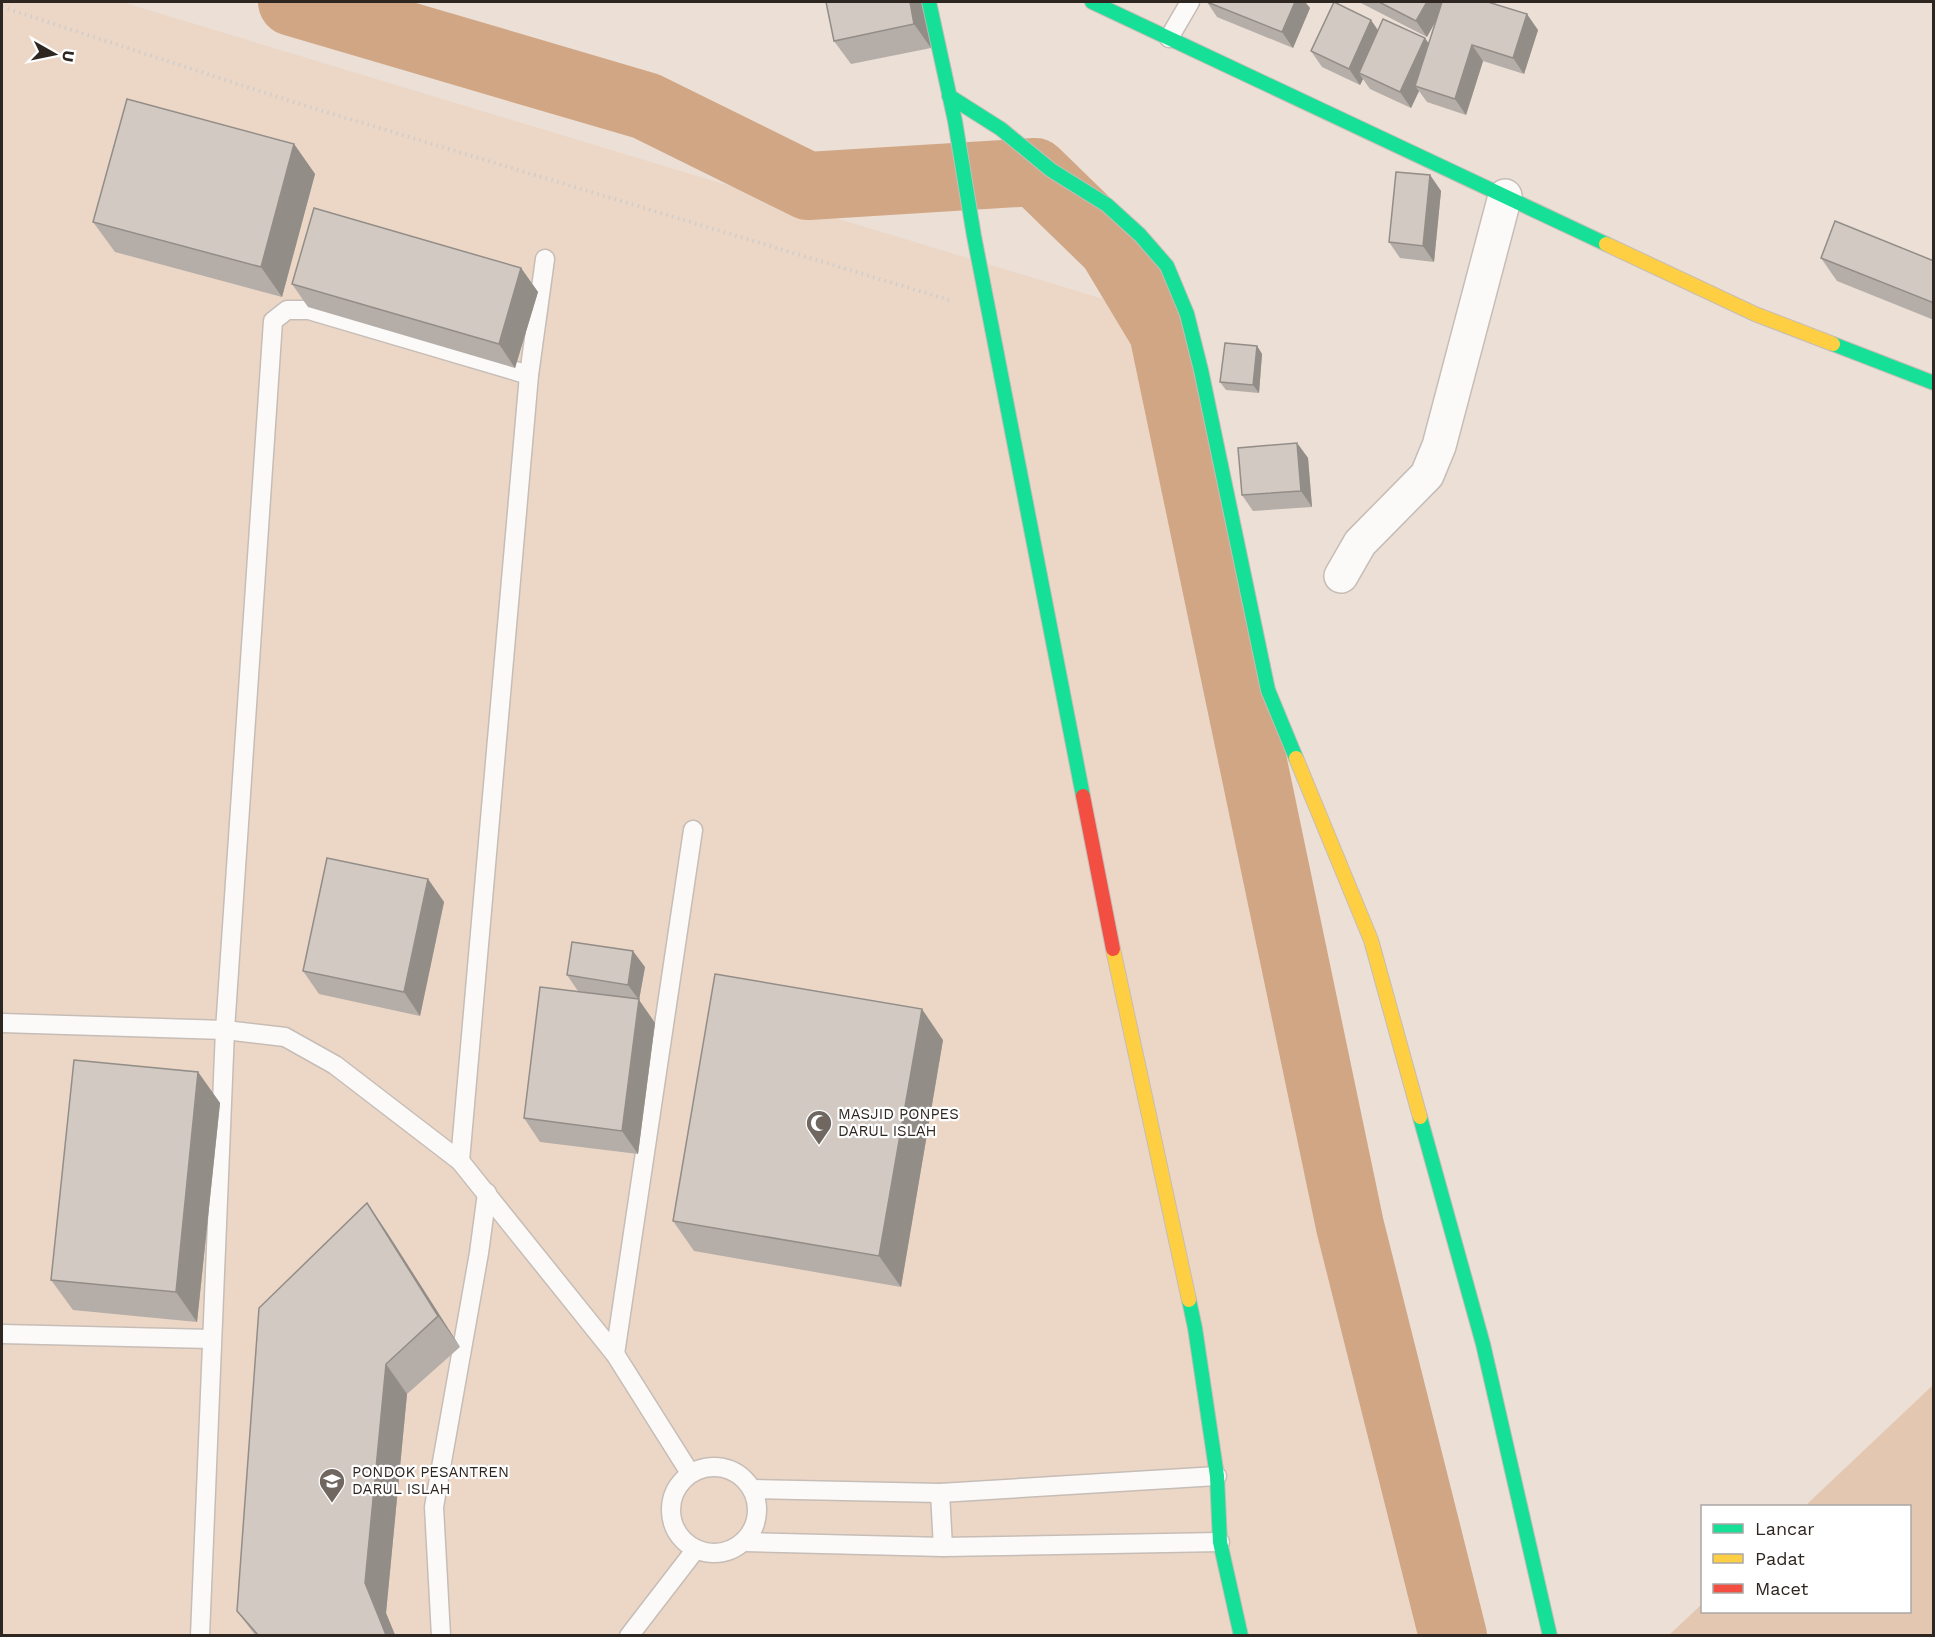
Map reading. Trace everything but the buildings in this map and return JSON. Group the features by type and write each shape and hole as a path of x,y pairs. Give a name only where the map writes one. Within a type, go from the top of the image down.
{"street":[{"path":"929,2 955,121 974,236 1108,924 1195,1328 1216,1476 1221,1542 1241,1635"},
{"path":"1092,2 1755,314 1934,383"},
{"path":"949,96 1001,129 1051,170 1107,206 1140,235 1167,266 1187,314 1201,370 1268,690 1371,940 1483,1344 1550,1635"},
{"path":"1341,576 1360,543 1427,475 1439,446 1505,196"}],"lane":[{"path":"1169,38 1190,2"},
{"path":"460,1161 529,375 545,259"},
{"path":"200,1635 225,1030 273,321 287,310 309,310 529,375"},
{"path":"615,1354 693,830"},
{"path":"2,1023 225,1030 285,1037 335,1065 460,1161 615,1354 690,1473"},
{"path":"441,1635 434,1507 487,1194"},
{"path":"2,1334 211,1339"},
{"path":"706,1467 725,1468 748,1481 758,1505 756,1523 745,1542 720,1554 704,1553 688,1546 677,1533 671,1517 672,1500 679,1485 690,1473 706,1467"},
{"path":"753,1490 940,1493 1216,1476"},
{"path":"940,1493 943,1547"},
{"path":"745,1542 943,1547 1221,1542"},
{"path":"629,1635 696,1550"}],"path":[{"path":"2,7 293,102 989,312"}],"shaded area":[{"path":"2,2 122,2 1123,305 1454,1635 2,1636"},
{"path":"1933,1385 1933,1635 1669,1635 1701,1605 1701,1613 1911,1613 1911,1505 1806,1505"}],"waterway":[{"path":"292,2 646,106 808,186 1035,172 1112,247 1163,332 1350,1226 1453,1636"}],"traffic: fast":[{"path":"929,2 955,121 974,236 1083,796"},
{"path":"1092,2 1606,244"},
{"path":"949,96 1001,129 1051,170 1107,205 1140,235 1167,266 1187,314 1201,370 1268,690 1296,758"},
{"path":"1833,344 1934,383"},
{"path":"1420,1117 1483,1344 1550,1636"},
{"path":"1189,1300 1217,1476 1220,1542 1241,1636"}],"traffic: slow":[{"path":"1606,244 1755,314 1833,344"},
{"path":"1296,758 1371,940 1420,1117"},
{"path":"1113,949 1189,1300"}],"traffic: jam":[{"path":"1083,796 1113,949"}],"place":[{"name":"MASJID PONPES DARUL ISLAH","path":"819,1146"},
{"name":"PONDOK PESANTREN DARUL ISLAH","path":"332,1504"}]}
